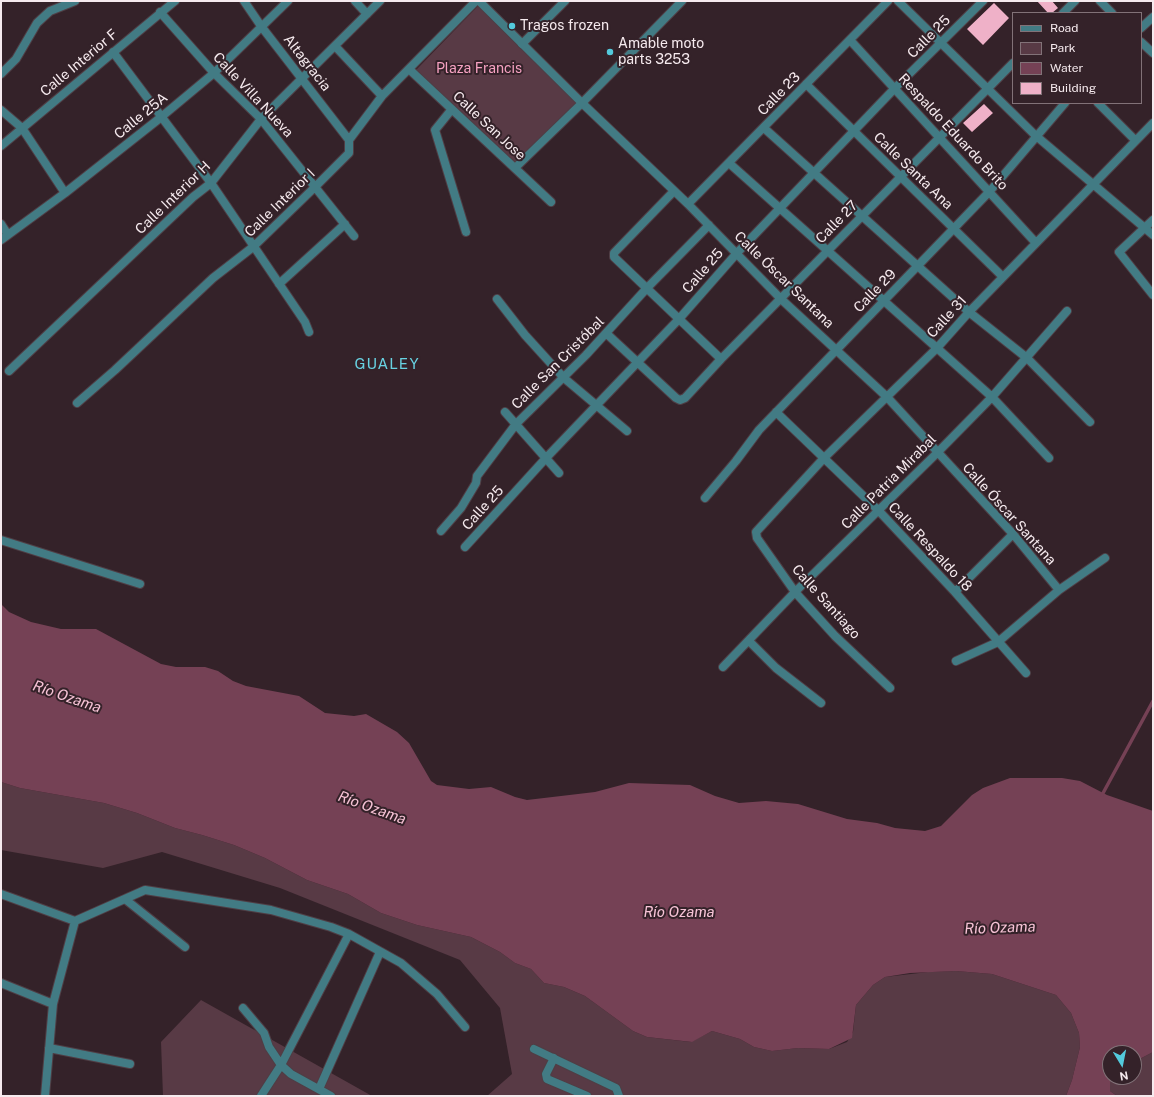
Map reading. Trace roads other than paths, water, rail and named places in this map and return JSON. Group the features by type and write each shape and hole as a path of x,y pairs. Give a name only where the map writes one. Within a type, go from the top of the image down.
{"street":[{"path":"1,74 16,59 37,23 50,11 75,1"},
{"name":"Calle Interior F","path":"1,146 174,1"},
{"name":"Altagracia","path":"244,1 261,26 349,140"},
{"name":"Calle 25A","path":"1,240 65,193 160,118 214,73 288,1"},
{"path":"355,1 367,14"},
{"name":"Calle Interior H","path":"9,370 194,198 211,184 261,119 380,1"},
{"name":"Calle Óscar Santana","path":"477,1 688,204 781,298 837,349 886,397 1013,534 1059,590"},
{"name":"Calle Interior I","path":"77,403 115,370 213,278 253,247 349,153 349,140 382,96 410,70 477,1"},
{"path":"522,44 566,1"},
{"path":"515,168 682,1"},
{"name":"Calle 23","path":"688,204 888,1"},
{"path":"898,1 1035,136 1153,236"},
{"name":"Calle 25","path":"465,547 595,405 679,319 737,253 853,131 983,1"},
{"path":"1064,12 1075,1"},
{"path":"1100,1 1111,12"},
{"name":"Calle Villa Nueva","path":"160,12 214,73 261,119 316,186 354,236"},
{"path":"1142,27 1153,17"},
{"name":"Respaldo Eduardo Brito","path":"850,40 990,191 1036,243"},
{"path":"1142,43 1153,53"},
{"path":"335,46 382,96"},
{"path":"113,52 160,118 211,184 305,322 309,332"},
{"name":"Calle 27","path":"638,362 680,400 685,398 721,359 1012,64"},
{"name":"Calle San Jose","path":"410,70 551,202"},
{"name":"Calle Santa Ana","path":"806,84 1003,276"},
{"name":"Calle 29","path":"705,498 736,461 759,430 990,191 1035,136 1064,104"},
{"path":"1099,104 1136,140"},
{"path":"452,109 435,130 466,232"},
{"path":"1,110 22,128 65,193"},
{"name":"Calle 31","path":"760,527 824,458 937,348 1003,276 1153,123"},
{"path":"764,128 969,312 1027,358 1090,422"},
{"path":"729,163 992,397 1049,458"},
{"path":"674,191 614,253 614,257 721,359"},
{"path":"1153,220 1119,250 1119,254 1153,295"},
{"path":"1,224 8,235"},
{"path":"279,284 344,224"},
{"name":"Calle San Cristóbal","path":"441,531 461,508 476,483 477,476 516,424 607,334 647,288 709,225"},
{"path":"497,300 516,324 564,378 627,431"},
{"name":"Calle Patria Mirabal","path":"723,667 795,592 879,511 992,397 1067,311"},
{"path":"607,334 638,362"},
{"path":"505,412 559,473"},
{"name":"Calle Respaldo 18","path":"776,412 879,511 955,592 1026,673"},
{"name":"Calle Santiago","path":"760,527 756,532 757,538 795,592 836,636 890,688"},
{"path":"955,592 1013,534"},
{"path":"1,540 140,584"},
{"path":"956,661 998,642 1059,590 1105,558"},
{"path":"749,641 776,668 821,703"},
{"path":"1,894 75,921 145,890 271,910 331,927 349,934 401,963 437,994 465,1027"},
{"path":"125,899 185,947"},
{"path":"45,1096 53,1004 75,921"},
{"path":"261,1096 281,1065 349,934"},
{"path":"319,1089 380,952"},
{"path":"1,983 53,1004"},
{"path":"243,1008 264,1033 269,1047 281,1065 292,1074 331,1096"},
{"path":"49,1048 130,1064"},
{"path":"534,1049 616,1088 619,1096"},
{"path":"554,1058 546,1074 548,1079 587,1096"}],"water":[{"name":"Río Ozama","path":"1,604 9,612 31,622 61,629 96,629 161,664 176,667 205,667 218,671 233,681 246,686 299,696 325,713 354,716 366,714 397,732 409,743 431,781 437,785 469,789 491,787 515,797 527,800 595,792 629,783 690,785 715,796 739,803 766,801 798,804 847,819 877,823 895,828 925,831 941,826 972,795 983,788 1010,778 1062,778 1080,781 1107,795 1153,811 1153,1052 1142,1058 1142,1045 1102,1045 1102,1085 1110,1085 1110,1091 1117,1096 1066,1096 1072,1080 1080,1047 1079,1033 1071,1013 1056,995 992,974 956,971 910,973 885,977 873,985 856,1005 852,1038 829,1049 798,1048 772,1051 754,1047 740,1039 712,1031 692,1042 647,1037 633,1031 585,996 564,987 544,983 531,969 515,963 500,952 471,937 417,925 381,913 348,894 307,880 265,858 234,845 175,828 137,813 104,803 20,788 1,782"}],"waterway":[{"path":"1102,795 1153,701"}],"place":[{"name":"Tragos frozen","path":"512,26"},
{"name":"Amable moto parts 3253","path":"610,52"}],"district":[{"name":"GUALEY","path":"387,364"}],"park label":[{"name":"Plaza Francis","path":"479,69"}]}
